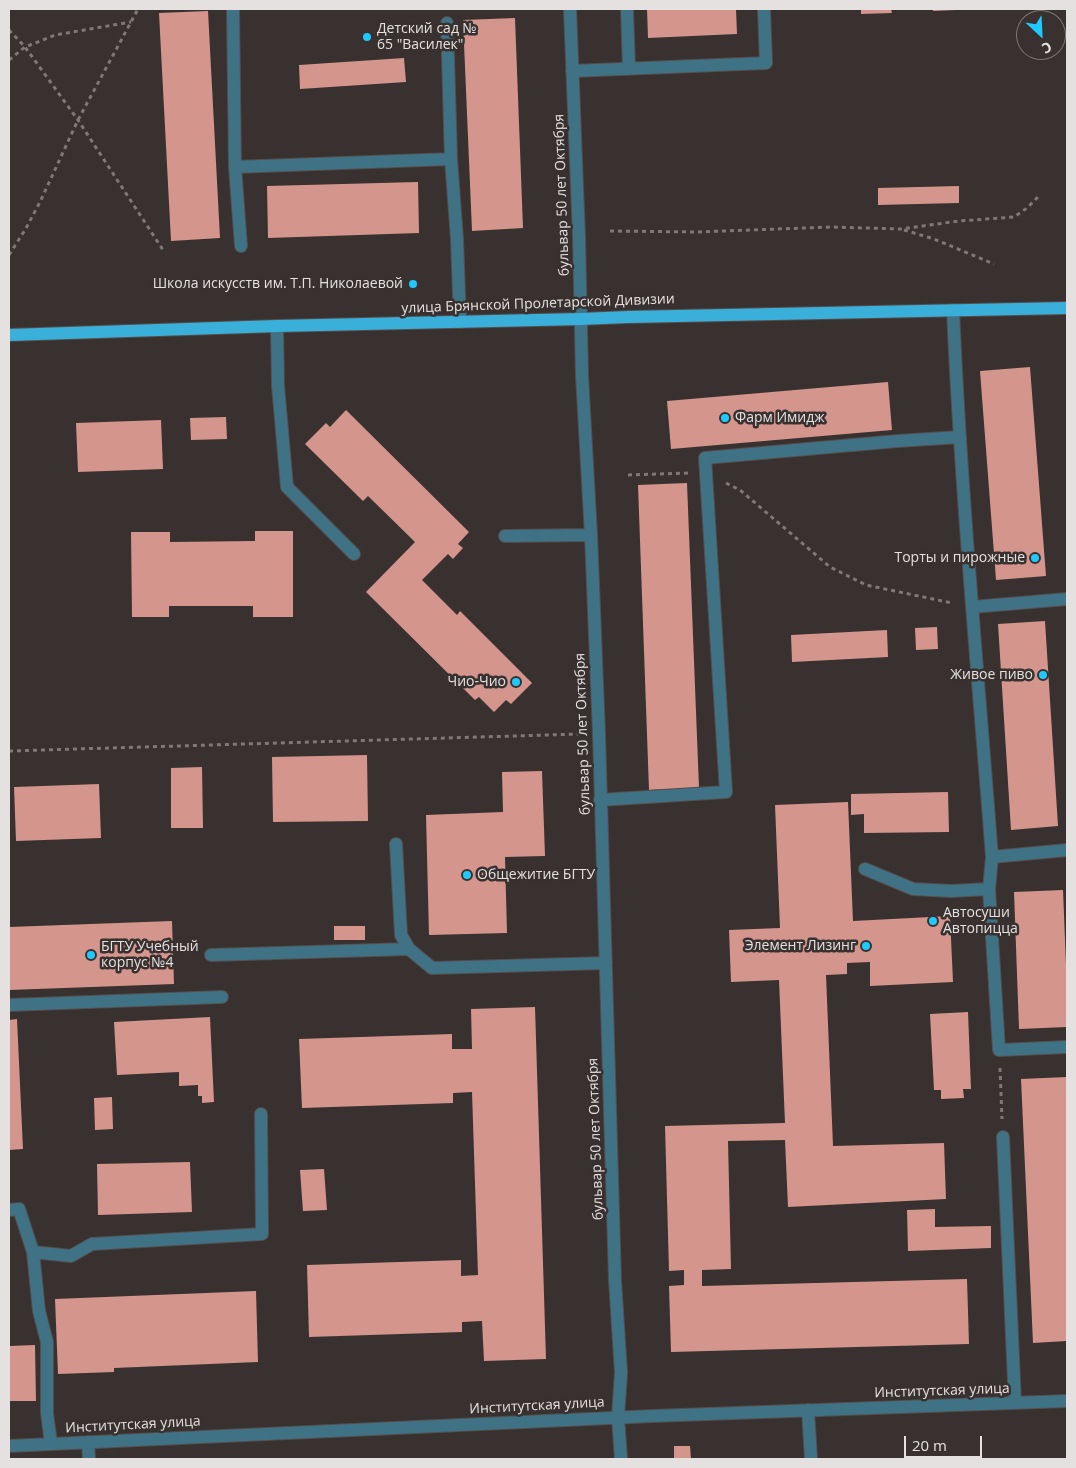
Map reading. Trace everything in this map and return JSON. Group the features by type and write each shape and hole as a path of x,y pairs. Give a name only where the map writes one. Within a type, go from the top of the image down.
{"main road":[{"name":"улица Брянской Пролетарской Дивизии","path":"9,335 277,326 581,320 628,317 1067,308"}],"street":[{"path":"233,9 236,167 241,246"},
{"name":"бульвар 50 лет Октября","path":"570,9 579,236 582,376 599,734 615,1280 621,1373 618,1418 621,1459"},
{"path":"627,9 629,69"},
{"path":"572,71 766,63 764,9"},
{"path":"447,24 451,159 457,239 460,322"},
{"path":"236,167 451,159"},
{"path":"953,310 972,607 992,857 989,889 999,1050 1067,1047"},
{"path":"277,326 278,386 287,487 354,554"},
{"path":"600,800 726,792 705,458 960,437"},
{"path":"505,536 591,535"},
{"path":"972,607 1067,599"},
{"path":"396,844 401,935 409,949 432,968 606,963"},
{"path":"992,857 1067,850"},
{"path":"865,869 913,889 951,891 989,889"},
{"path":"211,955 409,949"},
{"path":"9,1005 222,997"},
{"path":"33,1252 71,1256 92,1244 262,1234 261,1114"},
{"path":"1003,1137 1015,1403"},
{"path":"9,1210 19,1209 33,1252 39,1312 47,1342 47,1413 51,1444"},
{"name":"Институтская улица","path":"9,1446 618,1418 1067,1401"},
{"path":"808,1410 811,1459"},
{"path":"88,1442 89,1459"}],"path":[{"path":"9,255 40,202 78,120 138,9"},
{"path":"9,60 25,47 55,35 132,22"},
{"path":"9,30 25,47 78,120 163,250"},
{"path":"610,231 697,232 831,227 901,229 959,221 1014,217 1040,196"},
{"path":"901,229 934,239 994,264"},
{"path":"628,475 706,473 740,490 830,567 866,585 972,607"},
{"path":"9,751 599,734"},
{"path":"999,1050 1003,1137"}],"building":[{"path":"647,9 736,9 737,34 648,38"},
{"path":"861,9 891,9 892,13 861,14"},
{"path":"933,9 956,9 956,10 933,11"},
{"path":"208,11 220,238 171,241 159,13"},
{"path":"515,18 523,228 472,231 463,20"},
{"path":"404,58 406,82 300,89 299,65"},
{"path":"418,182 419,233 268,238 267,186"},
{"path":"959,186 959,203 878,205 878,188"},
{"path":"1030,367 1046,576 996,580 980,371"},
{"path":"888,382 892,430 671,449 667,401"},
{"path":"346,410 469,532 458,544 463,548 453,559 448,554 422,580 457,615 460,611 532,683 511,704 506,700 494,712 479,697 475,700 366,592 415,542 368,496 363,501 305,444 326,423 330,427"},
{"path":"226,417 227,439 191,440 190,418"},
{"path":"161,420 163,469 78,472 76,423"},
{"path":"687,483 699,788 649,790 638,485"},
{"path":"255,531 293,531 293,617 253,617 253,606 169,606 169,617 132,617 131,532 170,532 170,542 255,541"},
{"path":"1045,621 1058,826 1011,830 998,624"},
{"path":"937,627 938,649 916,650 915,628"},
{"path":"887,630 888,657 792,662 791,635"},
{"path":"367,755 368,821 273,822 272,757"},
{"path":"202,767 203,828 171,828 171,768"},
{"path":"542,771 545,856 505,857 507,933 429,935 426,815 503,812 502,772"},
{"path":"99,784 101,838 16,841 14,787"},
{"path":"948,792 949,832 864,833 864,814 851,815 851,794"},
{"path":"848,802 853,921 950,916 953,982 870,986 870,962 847,963 847,974 826,975 833,1146 944,1143 946,1199 788,1207 785,1140 728,1141 731,1269 702,1270 702,1286 967,1279 969,1344 671,1352 669,1286 684,1285 684,1270 669,1271 665,1126 785,1123 779,980 731,982 729,930 780,928 775,805"},
{"path":"1063,890 1067,1027 1019,1029 1014,892"},
{"name":"БГТУ Учебный корпус №4","path":"172,921 174,984 9,990 9,927"},
{"path":"334,926 365,926 365,940 334,940"},
{"path":"535,1007 546,1359 484,1361 482,1321 462,1322 462,1332 309,1337 307,1265 461,1260 461,1276 478,1275 472,1092 453,1093 453,1103 302,1108 299,1039 452,1034 452,1049 472,1049 471,1009"},
{"path":"968,1012 971,1089 963,1089 964,1098 941,1099 941,1090 934,1090 930,1014"},
{"path":"210,1017 214,1102 202,1103 202,1096 198,1096 198,1085 179,1086 179,1072 117,1075 114,1022"},
{"path":"17,1019 23,1149 9,1150 9,1020"},
{"path":"1067,1077 1067,1341 1033,1343 1021,1079"},
{"path":"112,1097 113,1129 95,1130 94,1098"},
{"path":"190,1162 192,1212 98,1215 97,1164"},
{"path":"324,1169 327,1210 303,1211 300,1170"},
{"path":"935,1209 935,1227 991,1226 991,1248 908,1251 907,1210"},
{"path":"256,1291 258,1362 114,1368 114,1372 58,1374 55,1299"},
{"path":"35,1345 36,1401 9,1401 9,1346"},
{"path":"674,1446 690,1446 691,1459 674,1459"}],"place":[{"name":"Детский сад № 65 \"Василек\"","path":"367,37"},
{"name":"Школа искусств им. Т.П. Николаевой","path":"413,284"},
{"name":"Фарм Имидж","path":"725,418"},
{"name":"Торты и пирожные","path":"1035,558"},
{"name":"Живое пиво","path":"1043,675"},
{"name":"Чио-Чио","path":"516,682"},
{"name":"Общежитие БГТУ","path":"467,875"},
{"name":"Автосуши Автопицца","path":"933,921"},
{"name":"Элемент Лизинг","path":"866,946"},
{"name":"БГТУ Учебный корпус №4","path":"91,955"}]}
